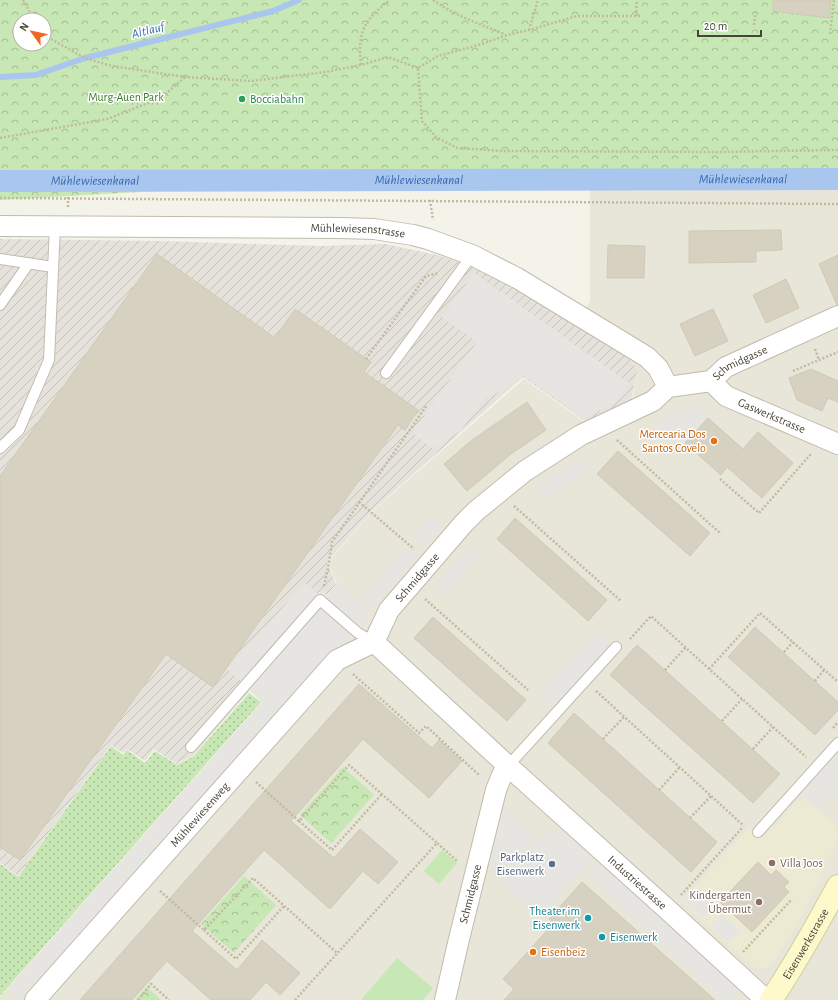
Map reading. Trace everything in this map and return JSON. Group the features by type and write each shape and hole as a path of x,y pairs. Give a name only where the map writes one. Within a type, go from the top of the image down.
{"main road":[{"name":"Eisenwerkstrasse","path":"771,1000 813,932 838,886"}],"street":[{"name":"Mühlewiesenstrasse","path":"0,226 374,229 428,239 466,262 517,278 647,357 658,368 668,388"},
{"name":"Schmidgasse","path":"374,642 389,610 464,523 526,472 581,435 653,401 668,388 710,381 726,367 838,316"},
{"name":"Gaswerkstrasse","path":"710,381 726,396 838,444"},
{"name":"Mühlewiesenweg","path":"35,1000 337,660 374,642"},
{"path":"374,642 508,766"},
{"name":"Schmidgasse","path":"445,1000 496,790 502,775 508,766"},
{"name":"Industriestrasse","path":"508,766 766,1000"}],"lane":[{"path":"0,448 19,430 49,360 55,226"},
{"path":"0,259 53,267"},
{"path":"386,373 466,262"},
{"path":"0,305 29,263"},
{"path":"192,747 320,600 358,633 374,642"},
{"path":"508,766 616,647"},
{"path":"758,832 838,743"}],"path":[{"path":"23,0 30,12"},
{"path":"361,65 359,48 362,31 368,20 376,11 390,0"},
{"path":"433,0 445,9 459,16 507,35"},
{"path":"529,30 538,0"},
{"path":"636,16 637,0"},
{"path":"830,34 834,0"},
{"path":"754,25 756,9"},
{"path":"418,68 438,56 576,16 640,16"},
{"path":"52,39 85,58 112,66 185,77 251,81 325,72 361,65 388,57 418,68"},
{"path":"418,68 422,121 436,137 457,148 511,151 717,152 838,150"},
{"path":"0,138 107,119 161,98 185,77"},
{"path":"0,198 838,204"},
{"path":"366,359 426,276 466,262"},
{"path":"793,370 838,352"},
{"path":"320,600 328,568 332,542 427,405"},
{"path":"602,426 721,534"},
{"path":"720,479 759,513 812,454"},
{"path":"499,493 621,601"},
{"path":"359,502 430,562"},
{"path":"410,585 528,690"},
{"path":"709,669 760,613 838,682"},
{"path":"616,647 623,646 651,616 806,757"},
{"path":"784,652 793,642"},
{"path":"665,670 686,647"},
{"path":"337,660 419,733 426,726 496,790"},
{"path":"815,681 824,670"},
{"path":"585,681 744,826"},
{"path":"722,721 742,699"},
{"path":"603,739 624,717"},
{"path":"753,749 774,727"},
{"path":"299,820 348,765 456,860 461,854"},
{"path":"240,768 332,850 382,794"},
{"path":"659,790 679,768"},
{"path":"690,818 711,796"},
{"path":"295,1000 437,843"},
{"path":"144,878 236,959 284,906"},
{"path":"204,930 252,878 337,954"},
{"path":"740,955 792,899"},
{"path":"138,1000 151,984 169,1000"}],"shaded area":[{"path":"590,187 838,187 838,1000 0,1000 0,997 262,702 250,691 337,584 328,562 374,510 524,379 586,423 632,401 638,369 627,356 574,328 590,301"},
{"path":"0,239 160,241 321,246 386,244 441,256 482,270 626,356 638,369 631,400 585,421 523,377 374,509 327,562 336,584 248,692 194,755 177,764 154,749 145,761 127,749 123,753 111,745 18,876 0,863"},
{"path":"474,273 629,383 617,401 584,419 524,376 500,392 486,396 461,430 434,449 412,433 477,342 442,317"},
{"path":"694,405 707,417 680,448 651,423"},
{"path":"582,459 589,471 545,498 535,488"},
{"path":"430,516 443,527 426,547 413,536"},
{"path":"470,545 481,554 444,596 433,586"},
{"path":"406,546 418,556 371,610 359,600"},
{"path":"305,583 317,593 324,591 327,595 337,584 369,612 364,624 325,659 21,999 9,989 264,701 227,669"},
{"path":"598,630 616,647 557,712 539,695"},
{"path":"838,743 838,786 818,809 796,789"},
{"name":"Villa Joos","path":"799,799 803,802 806,799 838,828 838,837 816,887 797,924 771,966 756,968 682,901 749,827 763,838"},
{"name":"Parkplatz Eisenwerk","path":"505,808 535,838 521,852 524,856 549,828 559,837 564,832 593,857 538,918 500,882 518,863 514,860 501,876 490,865"},
{"path":"599,861 738,990 729,1000 723,1000 587,874"},
{"path":"696,888 714,905 702,918 684,901"},
{"path":"721,914 740,931 729,943 710,926"}],"green space":[{"name":"Murg-Auen Park","path":"0,0 838,0 838,182 419,176 0,200"},
{"name":"Bocciabahn","path":"261,91 262,102 222,107 221,96"},
{"path":"249,693 261,702 0,996 0,864 18,877 111,746 123,755 127,750 145,763 155,751 177,765 194,756"},
{"path":"343,767 374,795 331,843 300,815"},
{"path":"442,850 457,863 439,884 424,871"},
{"path":"244,876 276,905 234,953 201,924"},
{"path":"397,958 433,988 423,1000 361,1000"},
{"path":"147,987 161,1000 135,1000"}],"building":[{"path":"773,0 831,0 829,18 773,11"},
{"path":"781,230 782,250 756,251 756,262 689,263 689,231"},
{"path":"608,245 645,246 644,278 607,278"},
{"path":"157,254 275,338 295,309 371,362 364,372 418,410 405,430 398,425 213,687 166,654 20,860 0,847 0,476"},
{"path":"838,255 838,305 837,305 819,264"},
{"path":"786,279 799,308 766,323 753,295"},
{"path":"713,309 728,341 695,356 680,324"},
{"path":"811,369 838,381 838,402 828,398 822,411 797,400 789,378"},
{"path":"527,402 546,430 511,454 467,491 444,464 472,440"},
{"path":"708,418 743,449 758,432 793,463 762,498 727,467 721,475 685,443"},
{"path":"618,451 710,533 690,556 597,474"},
{"path":"515,518 607,600 588,621 497,539"},
{"path":"433,617 526,700 507,721 414,638"},
{"path":"755,627 838,702 838,710 815,735 728,657"},
{"path":"637,645 780,774 753,803 610,675"},
{"path":"359,684 432,748 439,740 462,761 429,798 363,739 291,821 334,858 360,829 398,862 378,884 363,871 330,909 264,850 192,931 237,970 262,940 300,973 280,995 266,982 250,1000 211,1000 167,961 132,1000 80,1000"},
{"path":"574,713 717,842 691,872 548,743"},
{"path":"758,862 771,875 776,870 789,882 784,887 789,892 752,932 720,902"},
{"name":"Eisenwerk","path":"582,882 715,1000 504,1000 514,989 503,979 554,923 549,919"}],"waterway":[{"name":"Altlauf","path":"0,77 36,75 85,58 273,11 299,0"},
{"name":"Mühlewiesenkanal","path":"0,181 838,179"}],"place":[{"name":"Bocciabahn","path":"242,99"},
{"name":"Mercearia Dos Santos Covelo","path":"714,441"},
{"name":"Villa Joos","path":"772,863"},
{"name":"Parkplatz Eisenwerk","path":"552,864"},
{"name":"Kindergarten Übermut","path":"759,902"},
{"name":"Theater im Eisenwerk","path":"588,918"},
{"name":"Eisenwerk","path":"602,937"},
{"name":"Eisenbeiz","path":"533,952"}]}
